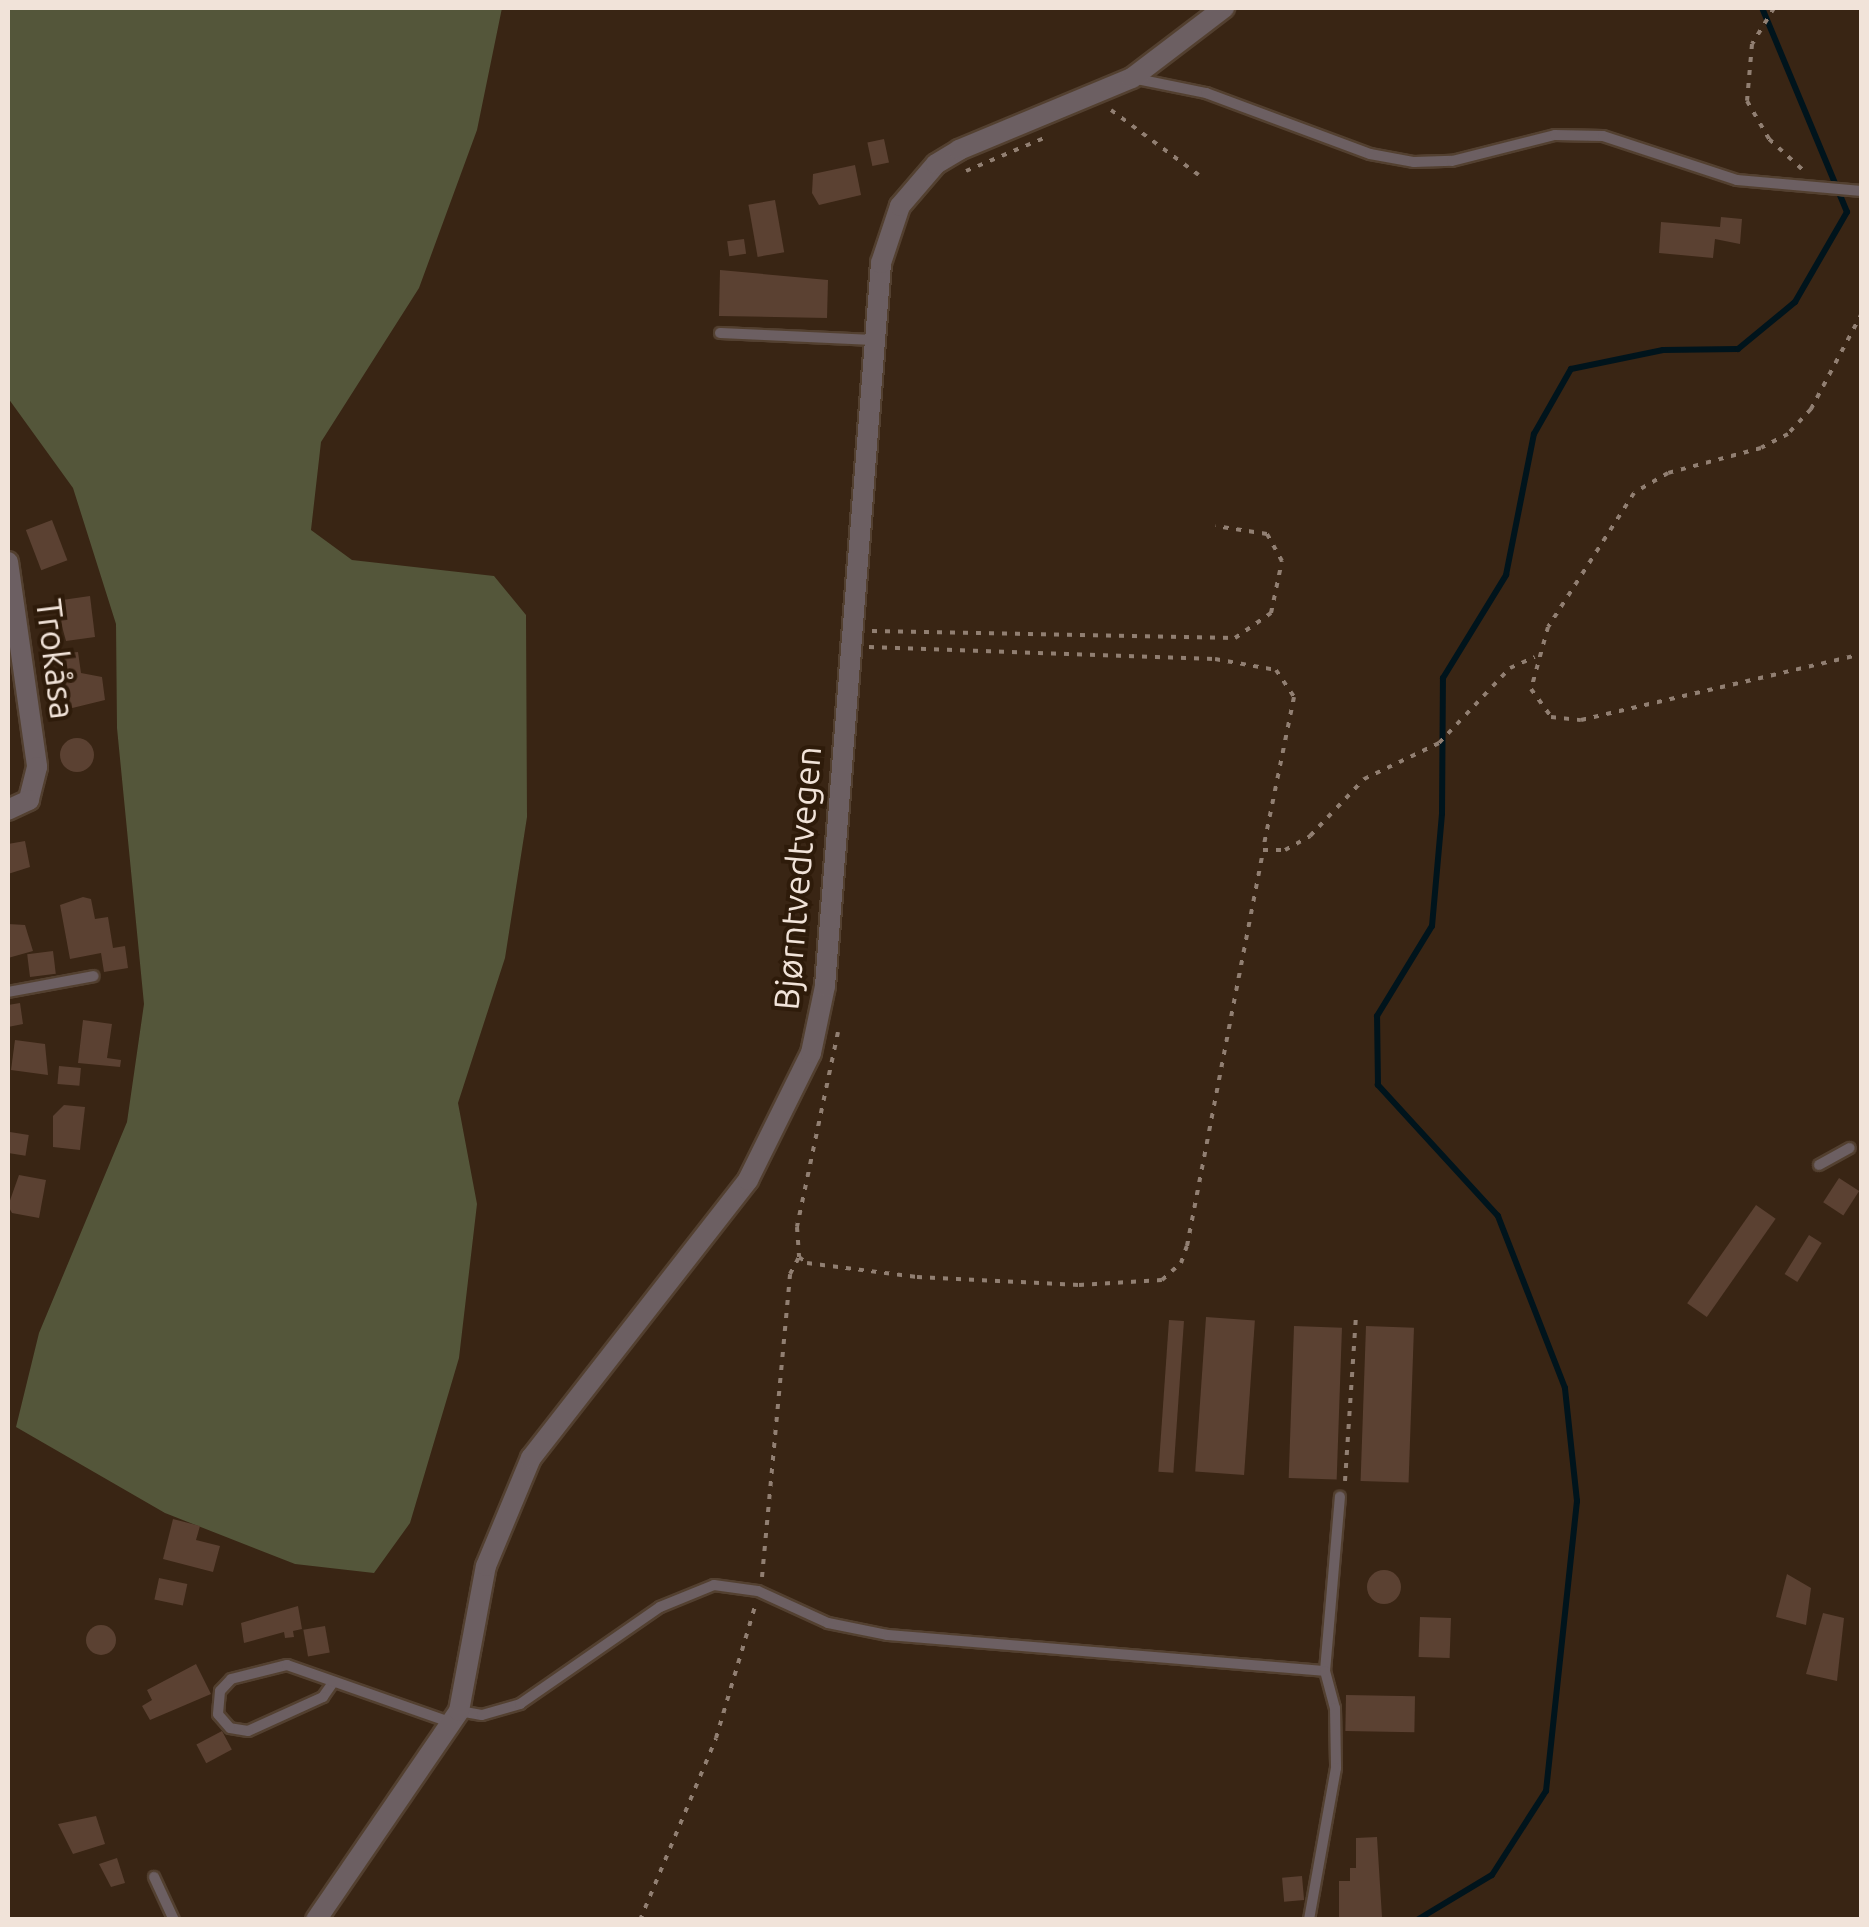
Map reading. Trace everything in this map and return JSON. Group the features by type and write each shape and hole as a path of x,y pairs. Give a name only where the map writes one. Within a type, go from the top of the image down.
{"street":[{"name":"Bjørntvedtvegen","path":"316,1920 456,1717 486,1566 530,1458 748,1180 812,1053 825,986 874,340 887,236 918,184 960,150 1132,78 1224,8"},
{"name":"Trokåsa","path":"8,562 37,768 29,800 8,810"}],"lane":[{"path":"1132,78 1224,98 1370,154 1414,162 1452,161 1555,135 1603,136 1737,180 1862,190"},
{"path":"720,333 874,340"},
{"path":"8,992 94,976"},
{"path":"1820,1165 1850,1148"},
{"path":"1308,1920 1336,1768 1335,1708 1325,1671 1340,1497"},
{"path":"332,1684 307,1706 248,1731 230,1728 218,1714 224,1685 252,1669 303,1668 332,1684 382,1694 456,1717 482,1715 520,1704 660,1607 714,1585 758,1592 828,1623 888,1635 1325,1671"},
{"path":"154,1877 174,1920"}],"path":[{"path":"1774,8 1752,44 1747,101 1769,140 1819,188"},
{"path":"1098,95 1199,175"},
{"path":"958,175 1052,134"},
{"path":"1862,313 1811,409 1788,434 1760,448 1668,473 1634,493 1535,658 1532,689 1539,708 1564,720 1626,712 1862,654"},
{"path":"850,631 1235,638 1270,612 1282,561 1267,534 1216,526"},
{"path":"840,1016 798,1227 799,1257 807,1264 900,1276 1079,1285 1162,1280 1181,1263 1187,1246 1294,697 1276,670 1214,659 874,650 850,631"},
{"path":"1263,850 1285,850 1310,836 1364,780 1439,743 1510,668 1535,658"},
{"path":"1340,1497 1356,1316"}],"green space":[{"path":"8,8 502,8 477,130 419,288 321,442 311,530 352,560 494,576 526,615 527,817 505,958 458,1103 477,1204 459,1358 410,1523 374,1573 295,1564 165,1513 16,1427 39,1333 127,1122 144,1004 117,728 116,624 73,488 8,398"}],"building":[{"path":"884,139 889,162 872,166 867,143"},
{"path":"855,165 861,195 819,205 812,193 813,174"},
{"path":"775,200 784,252 758,257 748,205"},
{"path":"1721,217 1742,219 1740,244 1715,239 1713,258 1659,253 1661,222 1720,227"},
{"path":"744,239 746,254 729,256 727,241"},
{"path":"720,270 828,280 827,318 719,316"},
{"path":"52,520 67,560 41,570 26,530"},
{"path":"90,596 95,637 66,641 55,601"},
{"path":"78,652 81,673 102,677 105,700 56,712 52,676 61,675 58,654"},
{"path":"77,738 89,743 94,755 89,767 77,772 65,767 60,755 65,743"},
{"path":"25,841 30,867 8,874 8,844"},
{"path":"83,897 91,899 95,919 108,917 113,948 125,946 128,968 104,972 101,953 70,959 60,905"},
{"path":"8,924 25,925 33,951 8,958"},
{"path":"53,951 56,974 30,977 27,954"},
{"path":"20,1003 23,1024 8,1027 8,1005"},
{"path":"83,1020 112,1024 107,1058 121,1060 120,1067 78,1063"},
{"path":"15,1040 45,1044 48,1075 11,1070"},
{"path":"59,1066 81,1068 79,1086 57,1084"},
{"path":"64,1105 85,1107 80,1150 53,1147 53,1116"},
{"path":"10,1132 29,1135 25,1156 8,1153"},
{"path":"19,1175 46,1180 39,1218 12,1213 8,1206"},
{"path":"1839,1178 1859,1191 1843,1215 1823,1202"},
{"path":"1756,1205 1776,1219 1707,1317 1687,1303"},
{"path":"1809,1235 1822,1243 1797,1282 1785,1274"},
{"path":"1206,1317 1255,1320 1244,1475 1195,1472"},
{"path":"1169,1320 1184,1321 1173,1473 1158,1472"},
{"path":"1294,1326 1342,1328 1337,1480 1289,1478"},
{"path":"1366,1326 1414,1328 1409,1483 1361,1481"},
{"path":"173,1519 200,1526 196,1540 220,1546 213,1572 163,1559"},
{"path":"1384,1570 1396,1575 1401,1587 1396,1599 1384,1604 1372,1599 1367,1587 1372,1575"},
{"path":"1787,1574 1811,1588 1806,1625 1776,1617"},
{"path":"159,1578 187,1584 183,1606 154,1600"},
{"path":"298,1606 302,1629 293,1631 294,1637 285,1638 284,1632 244,1643 241,1623"},
{"path":"1823,1613 1844,1618 1837,1681 1806,1674"},
{"path":"1420,1617 1451,1618 1450,1658 1419,1657"},
{"path":"101,1625 115,1634 116,1640 107,1654 101,1655 87,1646 86,1640 95,1626"},
{"path":"325,1626 330,1653 308,1656 303,1630"},
{"path":"196,1664 211,1694 150,1720 142,1706 152,1700 147,1690"},
{"path":"1346,1695 1415,1696 1414,1732 1345,1731"},
{"path":"222,1731 232,1750 206,1763 196,1745"},
{"path":"96,1816 105,1844 73,1854 58,1824"},
{"path":"1377,1837 1382,1917 1339,1918 1339,1881 1350,1881 1350,1868 1356,1868 1356,1838"},
{"path":"117,1858 125,1883 111,1887 99,1864"},
{"path":"1302,1876 1304,1900 1284,1902 1282,1878"}],"waterway":[{"path":"1417,1920 1492,1875 1546,1791 1577,1501 1565,1388 1498,1216 1378,1085 1377,1016 1432,926 1442,813 1443,678 1506,575 1534,434 1571,369 1663,350 1738,349 1795,302 1847,212 1762,8"}]}
